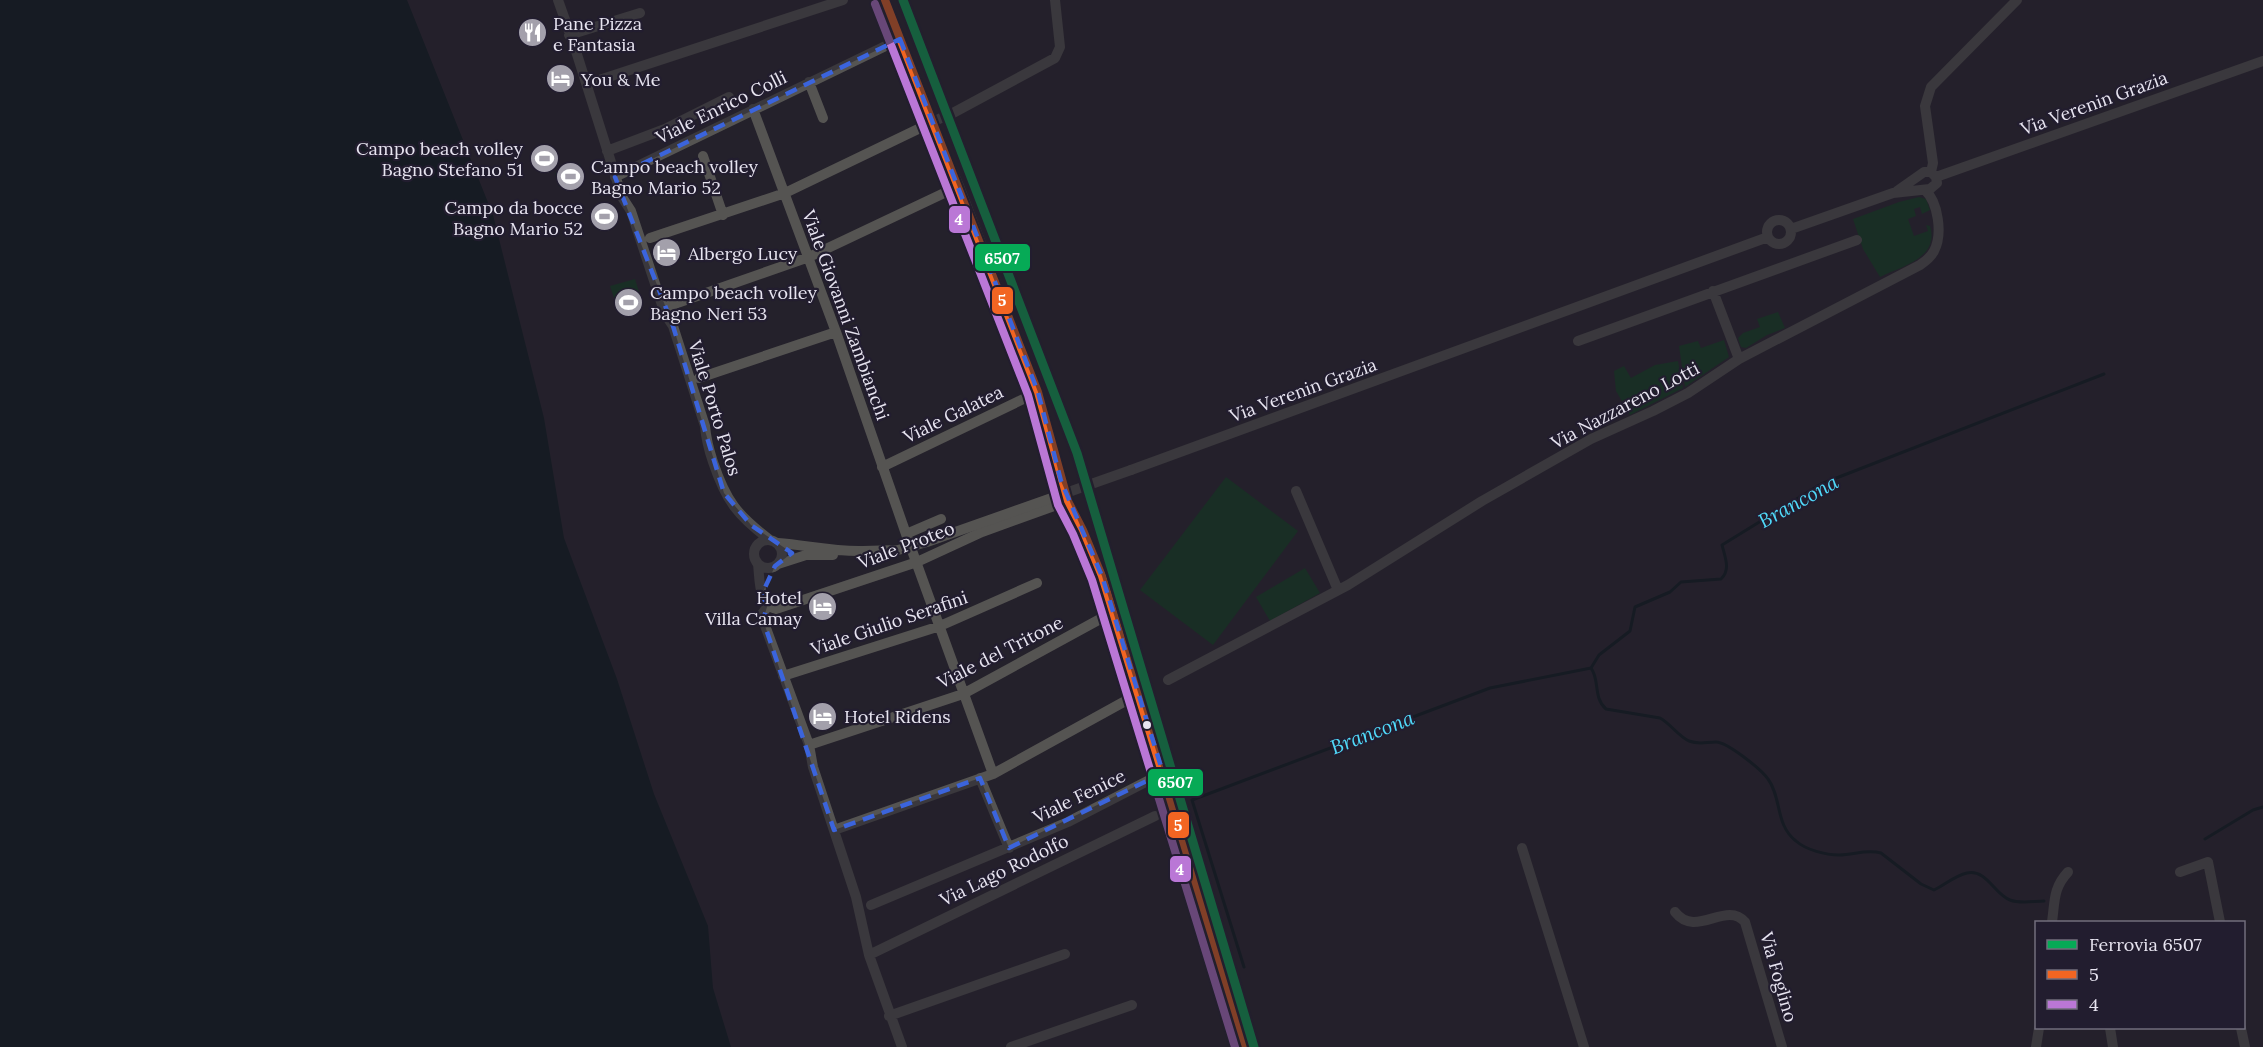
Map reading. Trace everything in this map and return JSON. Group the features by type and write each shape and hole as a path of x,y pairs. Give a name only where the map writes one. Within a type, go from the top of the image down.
{"street":[{"name":"Viale Porto Palos","path":"558,0 622,197 631,212 663,308 673,326 724,494 737,512 774,542"},
{"path":"587,84 843,0"},
{"path":"885,0 922,93 936,120 1038,392 1068,501 1102,576 1246,1047"},
{"path":"953,113 1050,61 1059,53 1055,0"},
{"path":"1935,178 1925,106 1931,87 2017,0"},
{"path":"569,35 640,13"},
{"name":"Viale Enrico Colli","path":"615,177 900,39"},
{"name":"Via Verenin Grazia","path":"1893,193 1930,189 1935,178 2263,61"},
{"name":"Viale Enrico Colli","path":"809,82 823,118"},
{"path":"607,151 665,129 729,97"},
{"name":"Viale Giovanni Zambianchi","path":"753,109 809,257 993,774"},
{"path":"650,238 785,193 936,120"},
{"path":"703,156 723,215"},
{"name":"Via Verenin Grazia","path":"1791,230 1893,193 1924,172 1935,178"},
{"name":"Via Nazzareno Lotti","path":"1168,680 1338,590 1482,501 1591,439 1688,393 1739,359 1920,265 1935,250 1937,242 1935,178"},
{"path":"663,308 809,257 959,186"},
{"path":"1925,190 1932,196 1937,210"},
{"name":"Via Verenin Grazia","path":"1776,220 1786,222 1791,230 1791,236 1783,244 1773,242 1768,237 1769,227 1776,220"},
{"name":"Via Verenin Grazia","path":"774,542 844,552 898,550 927,543 1768,237"},
{"path":"1578,341 1857,240"},
{"path":"1713,291 1739,359"},
{"path":"699,378 836,332"},
{"name":"Viale Galatea","path":"882,466 1038,392"},
{"path":"1296,491 1338,590"},
{"name":"Viale Proteo","path":"768,606 776,609 917,562 982,532 1068,501"},
{"path":"906,534 941,519"},
{"path":"762,594 782,551 774,542 761,542 755,548 754,557 758,564 762,594 763,600 768,606 762,615 763,620 809,745 813,766 856,897 869,955 902,1047"},
{"name":"Via Verenin Grazia","path":"777,565 806,555 838,555 844,552"},
{"path":"758,564 766,568 777,565"},
{"name":"Viale Giulio Serafini","path":"783,676 940,626 1037,583"},
{"name":"Viale del Tritone","path":"809,745 963,694 1102,618"},
{"path":"834,830 993,774 1138,694"},
{"name":"Viale Fenice","path":"871,906 1068,822 1163,773"},
{"path":"980,778 1009,848"},
{"name":"Via Lago Rodolfo","path":"869,955 1155,816"},
{"path":"1522,848 1584,1047"},
{"path":"2180,872 2208,862 2220,921"},
{"path":"2052,918 2054,895 2059,882 2068,872"},
{"name":"Via Foglino","path":"1675,912 1689,922 1732,915 1742,918 1782,1047"},
{"path":"889,1016 1065,954"},
{"path":"1011,1047 1132,1005"},
{"path":"2036,1047 2039,1029"},
{"path":"2110,1029 2113,1047"},
{"path":"2241,1029 2245,1047"}],"highlighted area":[{"path":"900,39 1038,392 1061,481 1102,576 1163,773 1009,848 980,778 834,830 763,620 767,607 762,594 775,566 792,553 751,525 724,493 673,326 615,177"}],"green space":[{"name":"Campo beach volley Bagno Mario 52","path":"580,164 585,178 559,187 555,173"},
{"path":"1919,197 1926,199 1930,210 1922,214 1920,207 1914,209 1916,216 1908,219 1914,236 1928,231 1926,225 1930,226 1932,237 1929,246 1916,260 1880,277 1863,249 1853,219"},
{"path":"635,279 643,305 619,313 610,286"},
{"path":"1778,312 1785,328 1767,335 1746,348 1741,347 1738,338 1743,333 1760,327 1757,319"},
{"path":"1724,340 1729,357 1685,387 1679,346 1698,341 1701,348"},
{"path":"1678,361 1683,388 1630,415 1616,391 1614,371 1624,366 1631,378 1655,365"},
{"path":"1226,477 1298,531 1213,645 1140,590"},
{"path":"1305,568 1320,593 1270,621 1256,597"}],"shaded area":[{"path":"0,0 407,0 493,215 544,418 564,538 617,679 654,794 708,926 713,988 731,1047 0,1047"}],"waterway":[{"name":"Brancona","path":"1591,668 1599,655 1630,631 1635,607 1670,592 1681,582 1721,579 1727,567 1722,545 1821,484 2104,374"},
{"name":"Brancona","path":"1591,668 1599,700 1606,709 1660,718 1689,741 1721,743 1751,763 1772,786 1789,835 1805,847 1834,855 1881,853 1921,884 1934,890 1958,876 1974,873 1985,878 1999,893 2010,900 2044,901"},
{"name":"Brancona","path":"1244,967 1192,800 1490,688 1591,668"},
{"path":"2205,839 2253,810 2263,807"}],"rail line":[{"name":"6507","path":"903,0 1077,453 1254,1047"}],"transit line":[{"name":"5","path":"885,0 1038,392 1068,501 1102,576 1246,1047"},
{"name":"4","path":"875,4 1028,395 1058,505 1092,580 1235,1047"}],"place":[{"name":"Pane Pizza e Fantasia","path":"532,33"},
{"name":"You & Me","path":"560,79"},
{"name":"Campo beach volley Bagno Stefano 51","path":"544,158"},
{"name":"Campo beach volley Bagno Mario 52","path":"570,176"},
{"name":"Campo da bocce Bagno Mario 52","path":"604,217"},
{"name":"Albergo Lucy","path":"667,253"},
{"name":"Campo beach volley Bagno Neri 53","path":"629,302"},
{"name":"Hotel Villa Camay","path":"823,607"},
{"name":"Hotel Ridens","path":"823,716"}]}
